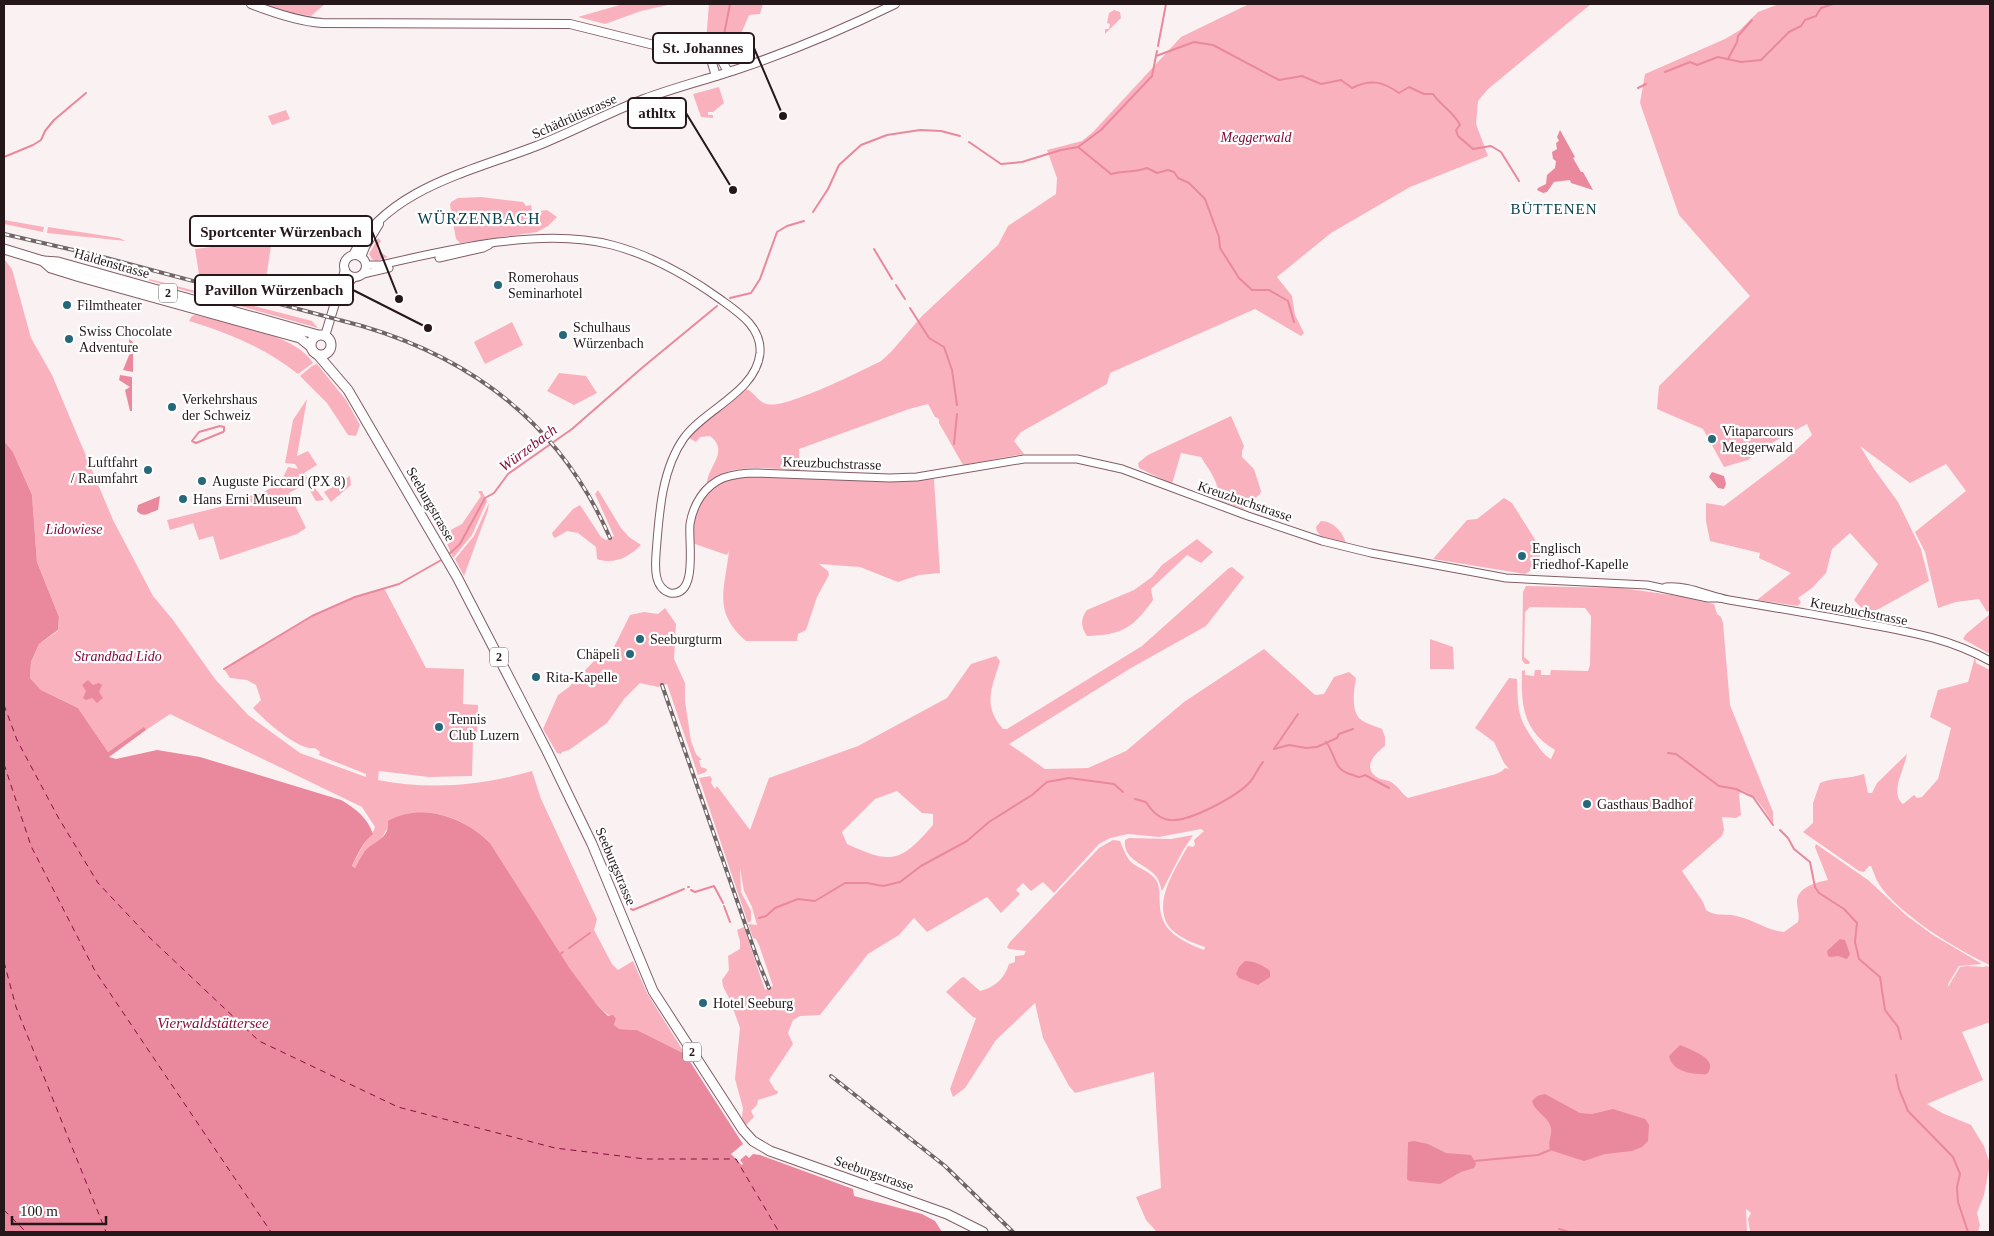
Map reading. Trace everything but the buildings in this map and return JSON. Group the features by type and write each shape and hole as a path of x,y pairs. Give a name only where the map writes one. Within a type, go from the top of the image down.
{"main road":[{"path":"252,4 299,20 322,23 570,24 592,28 650,45 672,49 699,50 714,54 721,59 728,72"},
{"name":"Schädrütistrasse","path":"357,256 370,229 405,202 436,183 546,142 604,115 645,99 728,72 817,39 895,4"},
{"path":"709,53 716,76"},
{"name":"Haldenstrasse","path":"4,249 43,261 53,260 322,335"},
{"path":"322,335 330,341 330,350 324,355 318,355 313,352 310,346 313,338 322,335 339,292 339,284 345,270 346,261 357,256 366,265 363,274 354,277 339,292"},
{"name":"Haldenstrasse","path":"43,261 51,268 80,277 300,338 310,346"},
{"path":"345,270 354,277"},
{"name":"Seeburgstrasse","path":"330,350 331,358 340,374 341,380"},
{"name":"Seeburgstrasse","path":"318,355 341,380 446,557 513,683 592,844 653,991 746,1134 770,1151 947,1214 982,1232"}],"street":[{"name":"Kreuzbuchstrasse","path":"366,265 381,265 469,246 521,240 579,240 612,245 639,254 714,294 745,317 756,332 760,344 758,363 752,376 742,388 692,429 670,462 664,486 656,562 657,580 660,587 667,592 676,593 686,585 690,574 689,535 694,510 703,493 722,478 739,474 757,473 890,478 918,477 1012,461 1049,458 1085,460 1122,469 1248,516 1322,541 1371,553 1506,578 1546,581 1617,582 1659,587 1708,598 1720,598 1876,626 1940,640 1968,649 1990,661"},
{"name":"Kreuzbuchstrasse","path":"363,274 472,251 491,244"}],"green space":[{"path":"265,4 325,4 311,16 292,13"},
{"path":"623,4 672,4 641,11 605,24 578,17"},
{"path":"709,4 763,4 760,14 749,15 738,41 724,55 706,42"},
{"name":"Meggerwald","path":"1249,4 1591,4 1488,89 1478,101 1476,124 1488,156 1410,187 1331,233 1277,277 1292,296 1295,315 1304,333 1301,336 1255,309 1110,373 1107,384 1021,432 1014,441 1024,454 963,465 939,423 939,419 935,417 928,404 909,409 799,449 800,471 764,468 740,469 717,476 707,483 718,453 718,447 710,436 700,437 696,442 689,438 701,424 746,389 763,403 776,404 823,389 881,361 922,316 998,245 1008,226 1056,194 1057,178 1047,150 1082,141 1093,132 1181,37"},
{"path":"1779,4 1990,4 1990,610 1987,612 1979,599 1956,602 1938,608 1925,552 1915,532 1966,491 1946,464 1910,483 1860,446 1898,502 1921,549 1929,581 1868,615 1854,600 1878,564 1850,533 1832,549 1826,573 1812,588 1798,598 1801,602 1798,606 1757,600 1791,573 1759,558 1760,553 1710,541 1706,521 1706,503 1724,506 1786,459 1812,435 1807,424 1768,445 1748,460 1724,467 1703,429 1657,409 1659,386 1750,296 1679,215 1640,103 1645,74 1725,39 1740,30 1758,12"},
{"path":"1114,10 1120,12 1121,18 1105,34 1105,29 1109,29 1110,24 1107,23 1109,13"},
{"path":"719,87 724,103 713,112 708,112 708,115 713,115 713,118 701,117 693,94"},
{"path":"286,110 290,119 272,125 268,116"},
{"path":"481,197 523,202 526,206 531,205 532,212 547,210 557,217 548,226 537,232 460,243 456,239 451,202 458,198"},
{"path":"4,220 44,227 43,232 4,224"},
{"path":"48,227 119,238 126,241 47,233"},
{"path":"378,238 381,241 377,247 378,251 388,257 376,261 369,254"},
{"path":"272,239 264,292 199,274 195,249"},
{"path":"4,259 12,269 31,338 52,375 113,520 153,596 173,620 215,679 248,715 300,753 366,777 366,774 323,757 319,755 320,752 315,748 308,748 282,734 253,708 261,700 256,685 247,680 230,678 224,669 313,616 355,597 384,588 426,668 464,669 463,704 478,705 477,739 473,739 472,776 429,777 379,771 378,780 417,785 455,785 494,780 532,771 541,799 597,919 594,930 612,964 618,970 633,961 647,993 685,1054 637,1030 618,1029 614,1025 616,1019 595,1003 574,977 490,843 468,826 455,819 441,815 428,813 414,814 401,819 387,829 378,843 364,853 355,868 352,866 375,827 362,807 170,714 146,730 144,728 108,752 78,708 41,690 30,678 31,662 39,644 58,631 59,617 37,562 32,495 13,452 4,441"},
{"path":"126,273 312,321 318,328 125,275"},
{"path":"195,315 276,337 292,344 313,363 298,374 273,356 246,342 189,321"},
{"path":"512,322 523,345 485,364 474,342"},
{"path":"317,364 346,400 360,425 356,436 348,435 327,403 300,376"},
{"path":"559,373 586,376 597,393 574,405 547,391"},
{"path":"307,399 297,456 308,451 317,465 304,473 324,500 316,501 306,484 289,493 306,528 297,534 220,560 213,536 199,540 193,523 170,530 167,520 232,504 236,498 262,493 281,482 288,467 298,469 295,464 285,463 293,420"},
{"path":"1231,416 1244,446 1242,457 1254,469 1261,491 1243,509 1218,500 1218,488 1211,472 1201,457 1181,453 1172,484 1139,468 1138,463 1148,455"},
{"path":"350,476 351,485 331,502 324,492"},
{"path":"749,476 894,481 934,479 940,573 919,575 898,582 860,567 819,564 828,571 829,575 817,597 806,630 798,634 797,641 746,641 728,620 723,599 729,551 727,555 692,543 696,516 706,496 713,488 723,483 735,478"},
{"path":"598,490 621,528 629,537 641,545 621,559 603,561 597,559 596,547 578,533 567,531 555,538 552,533 573,509 580,505 601,537 606,540 614,536 595,494"},
{"path":"478,491 482,491 487,501 472,535 453,558 443,534 462,524 481,496"},
{"path":"1504,498 1512,503 1541,549 1538,566 1525,574 1433,559 1467,520 1477,519"},
{"path":"489,503 464,576 455,559 474,536"},
{"path":"1321,521 1330,523 1337,528 1343,535 1346,543 1327,539 1320,535 1316,527"},
{"path":"1197,539 1213,552 1201,563 1187,555 1151,589 1153,600 1133,623 1118,632 1087,636 1082,623 1087,610 1134,590 1152,577 1162,565"},
{"path":"1232,567 1244,577 1206,626 1131,668 1009,744 1045,769 1088,768 1126,751 1184,702 1264,649 1315,695 1324,694 1334,677 1349,672 1356,678 1354,699 1356,714 1364,721 1382,729 1385,737 1385,746 1376,754 1371,762 1371,771 1380,779 1393,784 1408,798 1496,774 1505,768 1509,769 1494,742 1475,728 1509,678 1517,679 1518,705 1529,734 1546,756 1551,759 1555,750 1536,735 1526,716 1522,695 1522,671 1525,670 1525,675 1534,676 1535,670 1541,670 1541,675 1550,675 1551,670 1588,671 1590,665 1591,616 1585,608 1530,607 1525,612 1524,657 1530,662 1525,664 1522,660 1523,592 1526,586 1622,588 1678,596 1714,604 1717,614 1721,617 1723,623 1730,705 1773,812 1773,824 1756,799 1741,790 1739,795 1741,815 1736,818 1722,817 1724,830 1722,836 1682,871 1709,912 1732,915 1784,932 1798,922 1797,902 1800,893 1808,886 1828,880 1815,847 1816,844 1868,880 1907,916 1933,935 1982,964 1959,966 1948,987 1960,967 1990,967 1990,1022 1962,1032 1983,1080 1927,1104 1942,1113 1971,1125 1984,1146 1990,1164 1984,1195 1977,1213 1980,1225 1978,1232 1750,1232 1748,1219 1751,1213 1746,1209 1747,1232 1155,1232 1146,1220 1136,1197 1161,1188 1154,1072 1075,1093 1069,1086 1043,1038 1035,1003 996,1040 965,1088 953,1097 950,1089 976,1018 946,992 964,977 980,991 998,982 1005,974 1009,964 1015,962 1015,956 1024,955 1026,951 1009,949 1007,947 1010,942 1099,848 1113,840 1120,841 1131,862 1151,874 1158,883 1161,916 1164,923 1175,935 1204,950 1205,947 1183,938 1171,929 1165,919 1163,909 1167,887 1172,876 1188,846 1193,847 1195,845 1194,840 1204,831 1201,829 1159,837 1128,834 1110,838 1099,844 1054,893 1043,882 1031,891 1023,883 1016,890 1020,894 1001,913 987,897 927,932 914,918 899,935 868,954 820,1015 800,1016 793,1020 788,1033 793,1044 769,1080 775,1090 778,1091 777,1094 758,1100 757,1105 751,1111 754,1117 746,1125 742,1118 743,1108 735,1079 740,1028 722,980 729,970 728,956 740,949 737,930 744,927 765,990 773,986 759,945 756,939 753,938 748,924 757,925 752,907 744,891 740,868 741,892 751,911 751,921 748,923 699,778 710,776 712,779 711,783 715,789 717,786 750,830 769,778 858,746 947,698 971,664 996,656 1000,661 992,688 991,704 997,720 1003,729 1007,729 1142,646","holes":["897,791 922,813 933,814 933,825 912,847 904,853 895,856 886,857 862,851 847,844 842,832 875,799"]},
{"path":"665,608 676,624 674,659 685,683 685,701 691,741 696,754 702,760 699,760 701,767 707,769 706,772 698,775 667,684 658,687 640,683 624,699 607,723 569,750 561,754 557,753 543,729 558,695 569,687 595,660 614,647 630,615 644,612 658,614"},
{"path":"1990,614 1990,653 1988,653 1963,639 1966,634"},
{"path":"1430,639 1453,647 1454,669 1430,669"},
{"path":"1975,657 1976,663 1990,670 1990,965 1945,941 1914,919 1879,884 1871,866 1864,872 1859,871 1803,832 1813,823 1813,803 1820,783 1864,774 1868,793 1872,793 1877,783 1907,754 1897,794 1903,804 1914,795 1917,798 1922,797 1938,779 1951,728 1930,717 1938,690 1968,682"},
{"path":"1193,835 1162,891 1155,875 1134,860 1127,852 1125,846 1125,840 1129,838 1171,839"}],"water":[{"path":"1560,130 1575,157 1573,158 1593,190 1571,183 1570,180 1554,182 1547,192 1543,193 1537,190 1546,184 1547,175 1555,168 1556,161 1553,159 1552,152 1557,149 1556,143 1559,141 1557,137"},
{"path":"129,339 133,342 133,372 123,370 130,353"},
{"path":"120,375 132,377 132,411 130,411 125,390 130,387 119,380"},
{"name":"Vierwaldstättersee","path":"4,441 13,452 32,495 37,562 59,617 58,630 39,644 31,662 30,678 41,690 78,708 108,752 144,727 146,730 109,757 116,759 157,750 200,757 341,800 360,814 368,823 373,834 358,853 352,866 355,868 365,851 384,836 388,827 388,821 401,815 428,813 442,815 468,826 490,843 570,969 597,1005 608,1016 613,1015 616,1019 614,1025 619,1029 637,1030 685,1054 743,1144 731,1154 742,1165 740,1160 746,1155 749,1158 753,1154 760,1155 853,1189 854,1196 922,1214 935,1221 942,1232 4,1232"},
{"path":"1712,472 1724,476 1726,484 1724,489 1718,488 1709,477"},
{"path":"160,496 158,510 145,515 137,511 138,505"},
{"path":"88,680 93,685 99,683 102,685 99,692 103,698 97,703 92,698 86,700 83,698 86,691 82,685"},
{"path":"1840,939 1845,940 1850,954 1847,959 1838,956 1828,956 1827,951"},
{"path":"1245,961 1264,967 1270,971 1270,977 1258,985 1239,978 1236,974 1239,967"},
{"path":"1680,1045 1697,1052 1707,1060 1710,1064 1710,1069 1707,1074 1690,1073 1674,1066 1669,1056"},
{"path":"1545,1094 1580,1113 1592,1114 1613,1109 1645,1119 1649,1125 1648,1141 1642,1147 1632,1151 1605,1154 1584,1161 1550,1150 1550,1125 1546,1118 1535,1108 1532,1101 1537,1096"},
{"path":"1414,1141 1428,1144 1446,1153 1471,1155 1476,1164 1474,1168 1461,1172 1440,1184 1409,1181 1407,1179 1408,1142"}],"waterway":[{"path":"723,40 730,4"},
{"path":"1158,46 1166,4"},
{"path":"1665,72 1690,62 1697,65 1718,57 1741,62 1761,60 1789,32 1801,26 1805,20 1816,16 1821,8 1833,4"},
{"path":"1728,59 1738,36 1752,20"},
{"path":"1156,56 1194,42 1213,45 1279,80 1302,76 1321,84 1341,80 1352,88 1370,82 1387,86 1399,93 1409,87 1424,94 1433,94 1460,125 1456,130 1458,136 1473,149 1491,146 1501,152 1519,181"},
{"path":"969,142 1001,164 1022,162 1061,150 1078,147 1101,130 1152,76 1157,51"},
{"path":"1638,88 1646,84"},
{"path":"4,157 41,140 45,131 54,120 86,93"},
{"path":"813,212 828,189 839,165 861,145 887,135 920,130 941,131 960,136"},
{"path":"1078,147 1111,174 1147,168 1157,173 1168,170 1174,172 1178,178 1189,183 1205,199 1219,237 1220,248 1239,278 1252,290 1269,290 1288,301 1294,322"},
{"path":"730,298 751,293 760,279 777,232 787,226 804,221"},
{"path":"874,249 892,279"},
{"path":"896,285 905,299"},
{"name":"Würzebach","path":"447,556 460,544 485,498 494,493 508,474 572,429 717,306"},
{"path":"910,308 929,338 944,347 952,370 957,405"},
{"path":"954,444 957,414"},
{"path":"220,426 224,427 223,432 196,443 192,441 199,432 220,426"},
{"name":"Würzebach","path":"224,669 312,616 355,597 399,584 443,559"},
{"path":"1274,749 1298,714"},
{"path":"1274,749 1289,745 1306,748 1317,747 1337,738 1339,734 1353,729"},
{"path":"1326,742 1341,770 1358,777 1365,775 1389,788"},
{"path":"1668,753 1676,754 1719,786 1736,789 1753,797 1773,825"},
{"path":"1135,799 1146,802 1162,818 1179,820 1201,813 1244,788 1252,780 1263,762"},
{"path":"759,918 766,916 775,908 798,899 815,901 845,883 867,883 883,886 900,882 921,866 967,841 989,822 1032,795 1047,782 1069,778 1114,784 1123,792"},
{"path":"1780,830 1788,838 1794,849 1810,862 1815,887 1819,893 1844,909 1857,923 1855,942 1859,959 1880,977 1885,1010 1898,1027 1901,1039"},
{"path":"691,890 695,892 714,886 723,903"},
{"path":"631,909 633,910 684,889"},
{"path":"724,906 730,922"},
{"path":"569,948 590,933"},
{"path":"1896,1075 1899,1089 1908,1111 1953,1157 1960,1174 1957,1187 1958,1202 1968,1232"},
{"path":"1474,1161 1538,1155 1550,1150"},
{"path":"1559,1229 1569,1232"}],"ferry route":[{"path":"4,705 17,740 58,817 98,883 148,936 259,1041 398,1107 555,1148 645,1159 736,1159 779,1232"},
{"path":"4,764 31,846 95,971 271,1232"},
{"path":"4,962 16,1007 106,1232"},
{"path":"4,1210 26,1232"}],"railway":[{"path":"4,234 99,256 362,326 404,340 443,358 478,379 511,403 541,431 567,463 590,498 610,538"},
{"path":"662,685 769,988"},
{"path":"831,1076 945,1166 1013,1232"}],"place":[{"name":"St. Johannes","path":"783,116"},
{"name":"athltx","path":"733,190"},
{"name":"Romerohaus Seminarhotel","path":"498,285"},
{"name":"Sportcenter Würzenbach","path":"399,299"},
{"name":"Filmtheater","path":"67,305"},
{"name":"Pavillon Würzenbach","path":"428,328"},
{"name":"Schulhaus Würzenbach","path":"563,335"},
{"name":"Swiss Chocolate Adventure","path":"69,339"},
{"name":"Verkehrshaus der Schweiz","path":"172,407"},
{"name":"Vitaparcours Meggerwald","path":"1712,439"},
{"name":"Luftfahrt / Raumfahrt","path":"148,470"},
{"name":"Auguste Piccard (PX 8)","path":"202,481"},
{"name":"Hans Erni Museum","path":"183,499"},
{"name":"Englisch Friedhof-Kapelle","path":"1522,556"},
{"name":"Seeburgturm","path":"640,639"},
{"name":"Chäpeli","path":"630,654"},
{"name":"Rita-Kapelle","path":"536,677"},
{"name":"Tennis Club Luzern","path":"439,727"},
{"name":"Gasthaus Badhof","path":"1587,804"},
{"name":"Hotel Seeburg","path":"703,1003"}],"district":[{"name":"BÜTTENEN","path":"1554,209"},
{"name":"WÜRZENBACH","path":"479,218"}],"park label":[{"name":"Lidowiese","path":"74,529"},
{"name":"Strandbad Lido","path":"118,656"}]}
